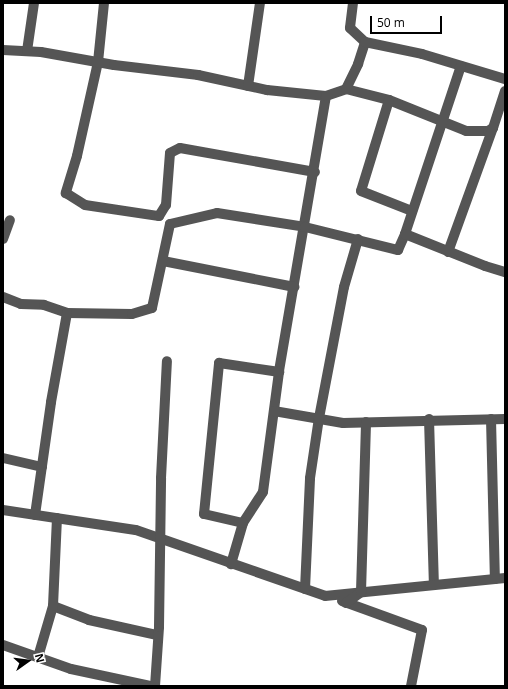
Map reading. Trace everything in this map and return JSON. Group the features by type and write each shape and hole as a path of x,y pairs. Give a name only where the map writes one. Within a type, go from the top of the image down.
{"street":[{"path":"27,51 34,3"},
{"path":"104,3 98,62 66,193 85,205 159,216 166,205 170,153 180,148 315,172"},
{"path":"248,86 260,3"},
{"path":"353,3 350,28 365,42 422,54 505,79"},
{"path":"346,89 358,64 365,42"},
{"path":"3,50 27,51 198,75 248,86 326,96 346,89 389,100 442,120 466,131 488,131 493,128"},
{"path":"3,297 68,313 132,314 152,308 170,224 217,213 306,227 398,250 405,234 461,66"},
{"path":"448,252 493,128 505,90"},
{"path":"231,564 243,523 263,492 279,372 306,227 326,96"},
{"path":"389,100 361,191 412,211"},
{"path":"3,239 10,220"},
{"path":"405,234 448,252 505,272"},
{"path":"305,589 310,478 318,418 344,287 358,240"},
{"path":"163,260 294,287"},
{"path":"35,515 68,313"},
{"path":"155,686 161,539 160,478 167,361"},
{"path":"243,523 204,514 219,364 279,372"},
{"path":"274,411 343,423 429,419 505,419"},
{"path":"429,419 434,585"},
{"path":"325,596 500,578 491,419"},
{"path":"361,592 366,422"},
{"path":"3,458 42,467"},
{"path":"3,510 136,530 422,630 411,686"},
{"path":"38,657 54,606 57,518"},
{"path":"346,603 361,592"},
{"path":"54,606 89,620 157,635"},
{"path":"3,645 71,669 115,682 150,686"}]}
